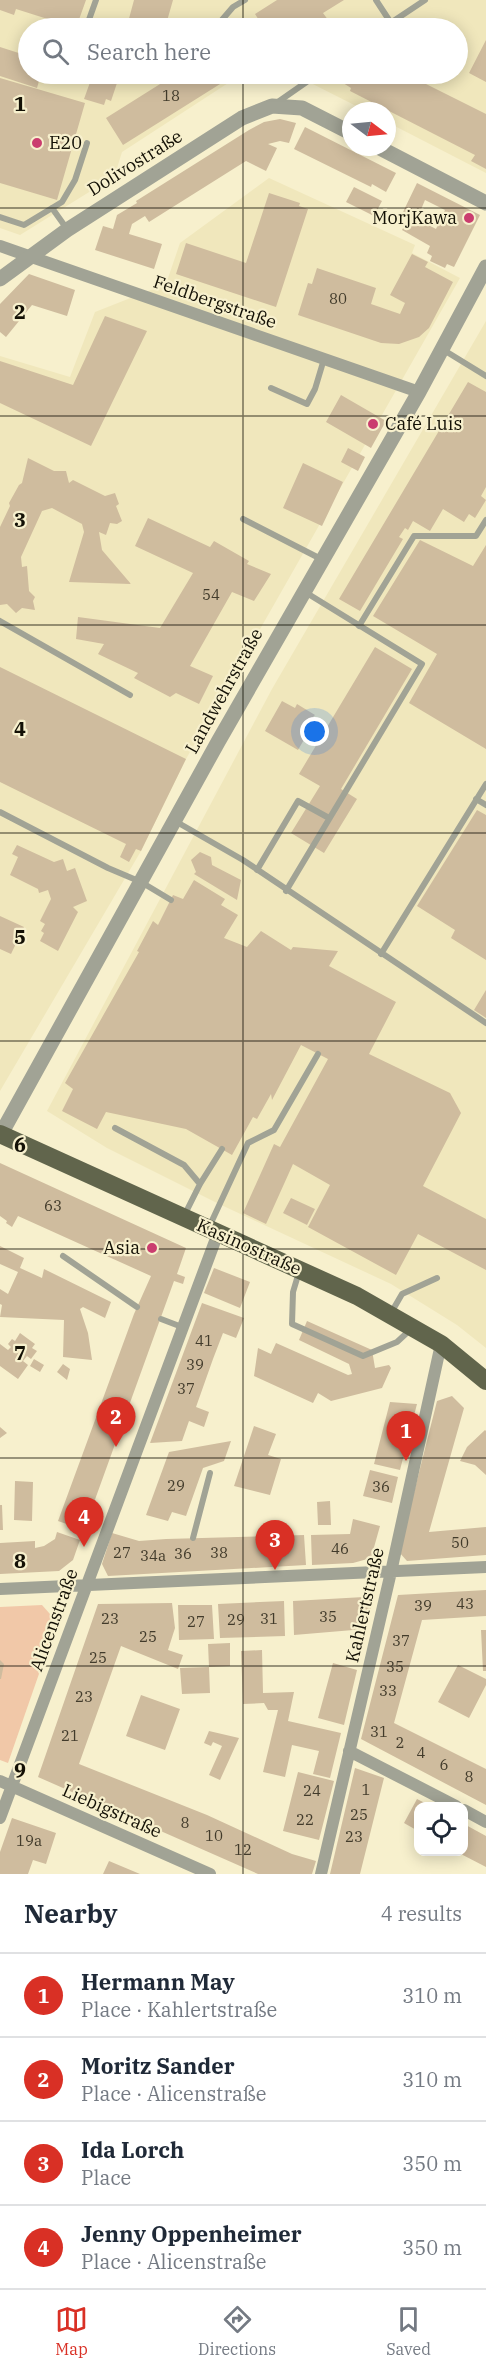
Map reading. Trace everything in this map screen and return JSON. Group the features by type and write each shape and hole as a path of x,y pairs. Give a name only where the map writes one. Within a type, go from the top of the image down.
{"main road":[{"name":"Kasinostraße","path":"0,1135 300,1269 391,1314 441,1344 486,1381"}],"street":[{"name":"Dolivostraße","path":"0,279 67,230 242,118 272,106 302,108 342,128"},
{"path":"395,156 486,203"},
{"name":"Feldbergstraße","path":"0,246 419,392"},
{"name":"Landwehrstraße","path":"0,1135 303,591 419,392 486,267"},
{"name":"Alicenstraße","path":"0,1818 6,1783 85,1585 182,1328 213,1231"},
{"name":"Kahlertstraße","path":"321,1874 392,1572 441,1344"},
{"path":"0,1589 195,1576 392,1572 486,1567"},
{"path":"349,1752 448,1802"},
{"name":"Liebigstraße","path":"6,1783 210,1874"},
{"path":"468,1812 486,1822"}],"lane":[{"path":"90,18 96,0"},
{"path":"224,18 245,0"},
{"path":"376,0 388,18"},
{"path":"398,18 425,0"},
{"path":"272,106 304,84"},
{"path":"0,217 24,225 62,202 75,180 87,143"},
{"path":"52,208 67,230"},
{"path":"442,348 486,376"},
{"path":"271,388 307,404 315,389 324,359"},
{"path":"243,519 321,560"},
{"path":"359,626 414,536 476,536 486,520"},
{"path":"286,891 422,664 303,591"},
{"path":"0,621 130,695"},
{"path":"381,954 486,784"},
{"path":"476,799 486,805"},
{"path":"257,870 298,801 329,818"},
{"path":"0,812 141,882 171,900"},
{"path":"175,820 257,870 486,1023"},
{"path":"213,1231 249,1143 274,1130 318,1054"},
{"path":"115,1128 184,1165 200,1184"},
{"path":"183,1217 222,1149"},
{"path":"63,1256 137,1307"},
{"path":"300,1269 293,1292 292,1324 363,1356 397,1342 413,1327"},
{"path":"391,1314 402,1294 437,1278"},
{"path":"161,1319 182,1328"},
{"path":"193,1538 210,1473"}],"shaded area":[{"path":"0,0 486,0 486,173 396,127 396,102 348,102 313,84 468,84 468,18 18,18 18,84 227,84 122,152 117,168 107,180 20,235 0,228"},
{"path":"269,178 415,245 412,253 460,278 186,759 141,851 0,1091 0,356 70,377 95,312 166,284 180,243"},
{"path":"486,321 486,1348 457,1325 391,1284 217,1203 107,1148 47,1111 272,689"},
{"path":"42,1605 57,1622 8,1763 0,1760 0,1607"}],"building":[{"path":"0,0 86,0 80,18 44,18 16,9 14,15 0,10"},
{"path":"134,0 173,0 168,18 129,18"},
{"path":"277,0 344,0 323,13 327,18 258,18 255,14"},
{"path":"486,40 486,82 469,73"},
{"path":"0,47 18,53 18,82 0,76"},
{"name":"E20","path":"0,78 85,103 57,200 0,183"},
{"path":"25,84 38,84 37,88"},
{"path":"89,84 117,84 111,101 106,99 104,105 84,99"},
{"path":"160,84 220,84 123,145 106,118"},
{"path":"345,84 426,84 486,114 486,169 471,161 475,155 396,115 396,102 371,102 350,91 351,88"},
{"path":"280,119 296,123 289,143 280,141 268,144 277,148 266,171 246,161 149,222 145,216 132,224 129,234 162,244 154,269 95,250 103,226 113,229 117,215 137,203 136,201 249,130 264,122"},
{"path":"305,127 342,146 342,156 362,156 396,173 386,192 372,184 371,187 294,149"},
{"path":"417,183 480,215 454,267 447,264 445,268 430,261 432,256 427,253 430,246 402,230 410,215 403,212","holes":["425,200 445,210 436,229 417,219"]},
{"path":"354,187 382,201 374,216 346,202"},
{"path":"269,193 300,203 299,206 308,209 276,307 176,274 186,243 246,263"},
{"path":"412,254 428,262 425,267 453,282 429,328 419,337 399,344 381,343 298,315 308,283 312,284 317,268 376,288 371,304 400,314 405,303 390,295"},
{"path":"29,274 75,290 67,316 32,305 6,337 0,332 0,304"},
{"path":"105,316 147,331 91,446 0,403 0,361 73,385"},
{"path":"468,382 486,392 486,487 481,496 486,500 475,518 469,514 464,522 443,509 430,531 413,521 408,530 405,528 399,537 403,539 360,611 339,599"},
{"path":"341,395 386,421 371,448 326,422"},
{"path":"348,448 365,457 358,471 341,462"},
{"path":"28,458 54,471 66,471 69,483 73,480 105,496 115,493 119,504 116,506 122,521 117,524 110,523 106,535 99,532 102,550 131,584 69,582 84,532 82,524 52,508 42,511 21,557 22,567 27,566 29,591 35,597 33,601 35,610 22,608 16,613 7,604 0,605 0,527 10,506 9,503 22,483"},
{"path":"303,463 343,482 322,526 283,508"},
{"path":"148,518 210,547 214,541 249,561 247,564 271,574 254,601 232,592 190,666 213,676 199,704 176,693 170,697 134,678 138,673 98,654 104,644 76,639 78,617 160,628 193,573 135,546"},
{"path":"420,540 473,566 486,545 486,749 409,703 437,654 373,616"},
{"path":"375,647 412,669 341,789 357,799 324,853 291,833 320,786 299,774"},
{"path":"0,667 186,759 141,851 136,849 129,862 120,857 126,844 0,782"},
{"path":"282,701 295,708 297,704 315,715 313,717 316,719 298,750 265,731"},
{"path":"477,810 486,815 486,960 451,938 455,930 417,906"},
{"path":"17,845 54,862 63,859 67,871 75,868 87,901 73,907 78,912 58,951 40,941 44,933 41,931 45,924 40,921 51,899 48,890 39,893 38,889 10,875 18,857 12,854"},
{"path":"200,852 211,857 212,865 241,880 237,900 194,874 196,872 191,860"},
{"path":"194,880 225,899 221,905 238,915 224,938 247,947 261,931 291,950 293,947 338,951 329,966 396,1002 369,1054 450,1093 461,1113 423,1186 486,1219 486,1270 418,1234 396,1275 308,1227 330,1185 293,1164 266,1224 243,1213 274,1144 280,1147 328,1059 301,1045 272,1100 271,1094 257,1119 253,1117 232,1155 186,1129 106,1112 97,1129 62,1111 73,1089 65,1083 139,952 137,951 153,921 158,925 173,895 183,899"},
{"path":"0,916 24,927 11,954 0,949"},
{"path":"486,990 486,1018 474,1010"},
{"path":"0,1163 186,1248 177,1274 185,1277 183,1284 174,1281 84,1530 58,1521 134,1314 151,1276 18,1216 12,1227 6,1223 7,1221 0,1216"},
{"path":"291,1198 315,1209 307,1225 283,1213"},
{"path":"0,1246 24,1258 20,1268 42,1278 44,1269 111,1302 105,1318 83,1307 80,1309 88,1333 92,1360 63,1357 64,1320 0,1317 2,1305 0,1304 0,1289 8,1294 18,1272 0,1264"},
{"path":"214,1268 250,1282 240,1308 204,1293"},
{"path":"202,1303 244,1318 236,1338 223,1333 213,1359 196,1407 209,1412 204,1427 189,1421 182,1441 150,1443"},
{"path":"307,1321 372,1350 375,1368 389,1365 391,1368 382,1388 331,1401 318,1393 313,1403 254,1376 258,1348 271,1354 276,1343 348,1375 352,1374 349,1364 299,1340"},
{"path":"20,1333 35,1344 32,1348 37,1351 31,1359 27,1356 23,1361 28,1365 18,1379 0,1366 0,1344 8,1350 11,1347 8,1344 12,1339 15,1341"},
{"path":"34,1359 44,1365 40,1372 30,1366"},
{"path":"63,1364 70,1369 67,1380 57,1372"},
{"path":"452,1396 464,1408 429,1532 486,1527 486,1555 407,1561 399,1552 437,1401"},
{"path":"390,1402 417,1404 400,1470 374,1464"},
{"path":"254,1426 276,1434 268,1455 281,1459 270,1495 234,1486"},
{"path":"0,1427 7,1433 0,1438"},
{"path":"485,1430 486,1475 475,1465 460,1461 467,1447"},
{"path":"231,1441 224,1461 203,1468 186,1516 172,1512 168,1521 146,1515 169,1452"},
{"path":"370,1470 398,1477 392,1503 363,1496"},
{"path":"15,1481 33,1482 32,1521 14,1520"},
{"path":"330,1501 331,1525 318,1525 317,1502"},
{"path":"0,1505 2,1505 3,1530 0,1530"},
{"path":"353,1519 380,1526 371,1558 353,1563 312,1565 311,1535 350,1534"},
{"path":"57,1532 80,1540 73,1560 59,1571 0,1574 0,1543 35,1541 35,1548 44,1546 55,1539"},
{"path":"112,1533 139,1541 304,1535 306,1565 108,1576 102,1564"},
{"path":"486,1590 486,1616 422,1620 394,1723 486,1769 486,1805 361,1739 398,1595"},
{"path":"364,1597 372,1603 365,1629 294,1635 293,1601"},
{"path":"284,1601 285,1636 220,1638 218,1604"},
{"path":"172,1603 175,1628 168,1650 183,1655 178,1669 121,1646 79,1764 207,1815 292,1854 316,1861 312,1874 258,1874 38,1777 98,1604"},
{"path":"178,1605 212,1605 214,1639 179,1640"},
{"path":"481,1630 486,1630 486,1671 483,1671"},
{"path":"230,1643 230,1666 209,1667 208,1644"},
{"path":"262,1650 263,1693 294,1692 288,1721 341,1733 330,1778 313,1774 319,1751 292,1745 285,1777 263,1772 278,1710 268,1710 264,1703 243,1704 241,1651"},
{"path":"0,1660 4,1664 1,1679 0,1679"},
{"path":"333,1663 357,1670 344,1725 318,1718"},
{"path":"458,1665 486,1679 486,1685 469,1718 438,1702"},
{"path":"209,1667 210,1693 182,1694 180,1668"},
{"path":"141,1695 180,1709 165,1750 126,1736"},
{"path":"209,1731 239,1738 220,1780 209,1775 222,1746 213,1742 211,1746 204,1743"},
{"path":"355,1768 384,1778 360,1874 330,1874"},
{"path":"298,1772 334,1781 319,1840 283,1831"},
{"path":"414,1805 414,1829 404,1823"},
{"path":"12,1818 56,1833 46,1864 33,1860 28,1874 0,1874 0,1852"},
{"path":"468,1826 486,1836 486,1867 465,1856 468,1856"},
{"path":"109,1861 140,1874 103,1874"}],"place":[{"name":"E20","path":"37,143"},
{"name":"MorjKawa","path":"469,218"},
{"name":"Café Luis","path":"373,424"},
{"name":"Asia","path":"152,1248"},
{"name":"Moritz Sander","path":"116,1447"},
{"name":"Hermann May","path":"406,1461"},
{"name":"Jenny Oppenheimer","path":"84,1547"},
{"name":"Ida Lorch","path":"275,1570"}]}
